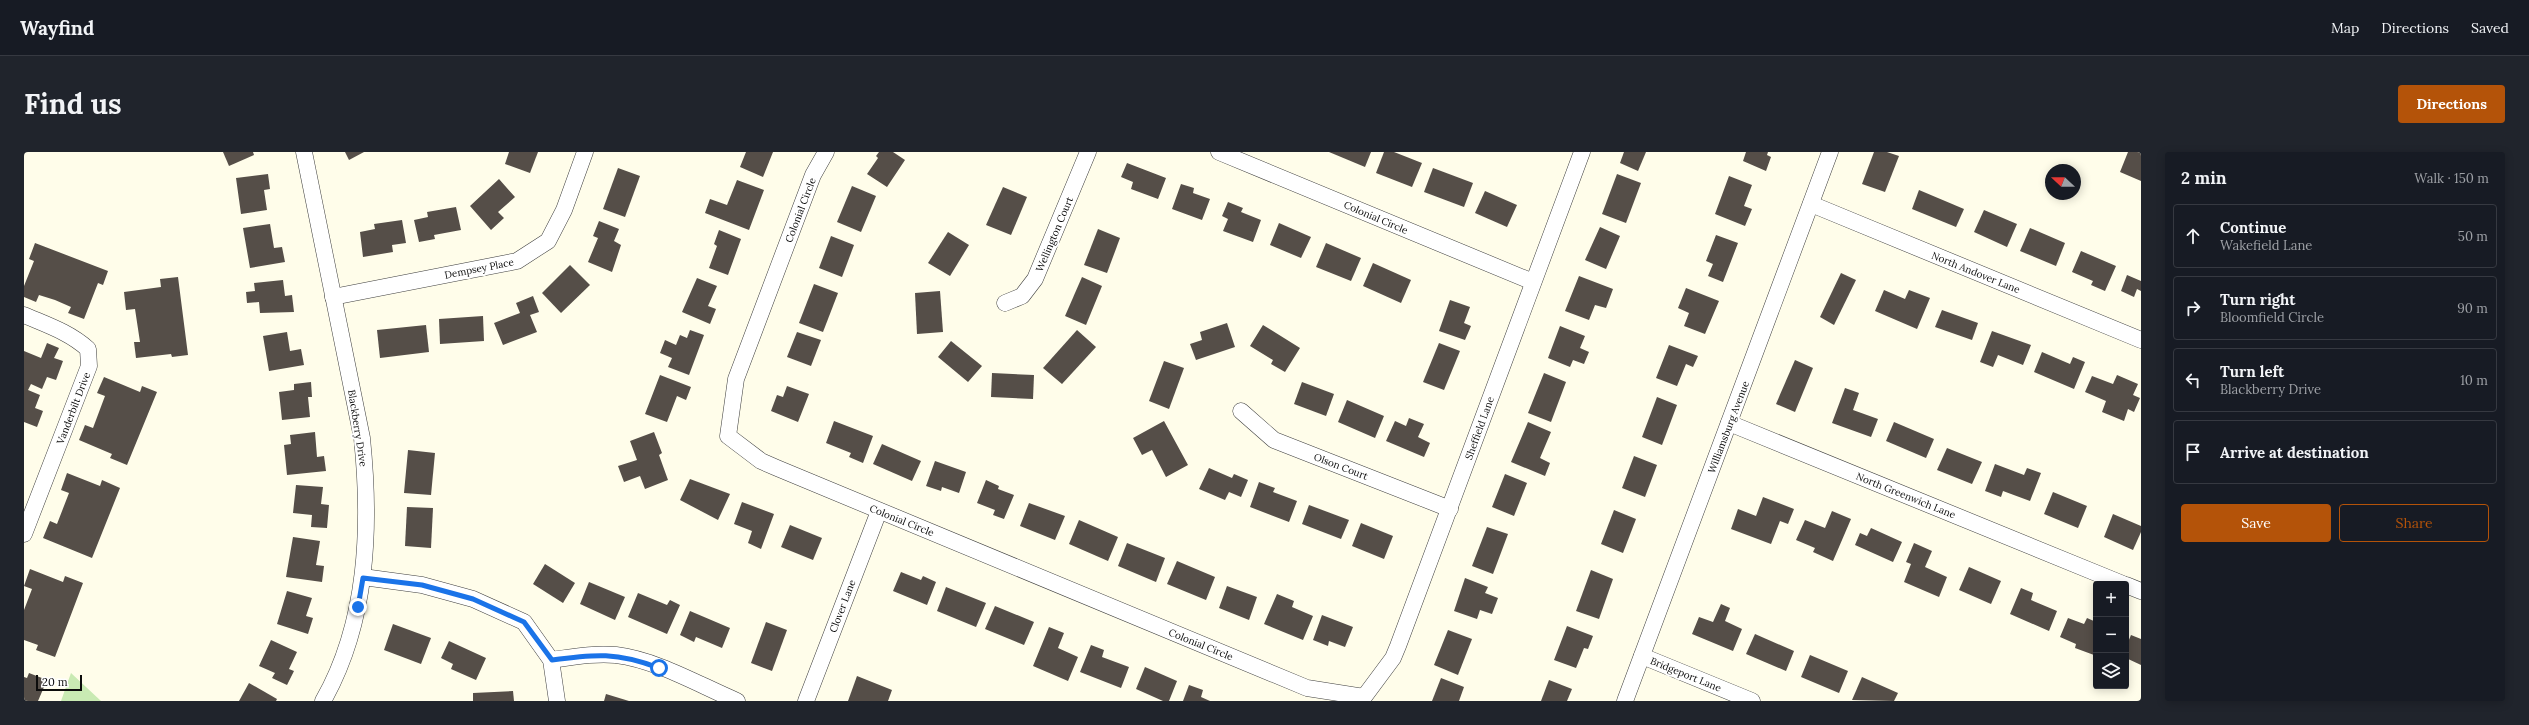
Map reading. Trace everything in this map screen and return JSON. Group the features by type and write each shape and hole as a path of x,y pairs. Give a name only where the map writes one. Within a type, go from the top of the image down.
{"street":[{"name":"Blackberry Drive","path":"304,152 362,438 367,485 367,533 363,578 358,607 345,648 323,701"},
{"name":"Dempsey Place","path":"333,297 517,261 548,241 564,210 585,152"},
{"name":"Colonial Circle","path":"826,152 813,175 736,379 728,436 761,461 1307,688 1364,697"},
{"name":"Wellington Court","path":"1005,303 1022,296 1035,279 1088,152"},
{"name":"Colonial Circle","path":"1220,152 1533,282"},
{"name":"Sheffield Lane","path":"1364,697 1393,658 1450,509 1582,152"},
{"name":"Williamsburg Avenue","path":"1625,701 1830,152"},
{"name":"North Andover Lane","path":"1811,204 2141,340"},
{"name":"Vanderbilt Drive","path":"24,315 64,331 78,340 88,349 89,366 24,534"},
{"name":"Olson Court","path":"1241,411 1274,440 1450,509"},
{"name":"North Greenwich Lane","path":"1729,423 2116,581"},
{"name":"Clover Lane","path":"806,701 879,511"},
{"path":"363,578 422,585 473,599 524,622 552,660 557,701"},
{"path":"2129,586 2141,592"},
{"path":"552,660 594,654 616,655 659,668 737,701"},
{"name":"Bridgeport Lane","path":"1642,656 1752,701"}],"green space":[{"path":"71,673 101,701 61,701"}],"building":[{"path":"223,152 253,152 254,155 229,166"},
{"path":"345,152 364,152 349,160"},
{"path":"509,152 538,152 530,173 505,164"},
{"path":"746,152 773,152 763,177 740,167"},
{"path":"879,152 893,152 905,160 887,187 867,174 878,158 876,156"},
{"path":"1329,152 1371,152 1365,167"},
{"path":"1384,152 1394,152 1422,163 1412,187 1376,173"},
{"path":"1624,152 1646,152 1638,171 1620,163"},
{"path":"1746,152 1768,152 1767,155 1771,157 1766,171 1743,161"},
{"path":"1874,152 1887,152 1899,156 1885,192 1862,184"},
{"path":"2128,152 2141,152 2141,181 2120,172"},
{"path":"1127,163 1166,178 1158,199 1131,189 1133,182 1121,177"},
{"path":"618,168 640,176 625,217 603,209"},
{"path":"1433,168 1473,183 1464,207 1424,192"},
{"path":"268,174 270,189 264,190 267,210 241,214 236,178"},
{"path":"1617,174 1641,183 1626,223 1602,214"},
{"path":"1729,176 1752,185 1744,206 1752,209 1745,226 1715,214"},
{"path":"499,179 515,197 498,212 504,218 491,230 470,206"},
{"path":"737,180 764,190 749,230 705,213 710,199 727,205"},
{"path":"1181,184 1194,188 1193,193 1210,199 1202,220 1172,209"},
{"path":"852,186 876,196 861,232 837,222"},
{"path":"1003,187 1027,197 1011,235 986,225"},
{"path":"1919,190 1964,209 1956,227 1912,209"},
{"path":"1485,191 1517,205 1507,227 1475,213"},
{"path":"1228,202 1243,208 1241,212 1261,220 1253,242 1223,231 1228,219 1222,216"},
{"path":"456,207 461,230 434,235 435,239 419,242 414,220 428,217 427,212"},
{"path":"1984,210 2017,224 2007,247 1974,232"},
{"path":"402,220 406,243 392,245 393,252 363,257 360,232 375,229 374,224"},
{"path":"599,221 619,229 614,241 621,245 612,272 588,262 598,238 593,236"},
{"path":"1279,223 1311,237 1301,258 1270,245"},
{"path":"270,224 274,248 282,247 285,262 250,268 243,228"},
{"path":"1600,227 1620,236 1606,269 1585,260"},
{"path":"2030,228 2065,243 2056,266 2020,251"},
{"path":"1098,229 1120,238 1107,273 1084,265"},
{"path":"719,230 741,239 728,275 709,268 717,246 714,244"},
{"path":"948,232 969,245 950,276 928,263"},
{"path":"1716,235 1738,243 1723,282 1708,276 1713,264 1706,261"},
{"path":"831,236 854,245 842,277 819,268"},
{"path":"35,243 108,271 103,285 98,283 84,319 68,313 71,307 55,300 39,295 36,302 24,297 24,286 34,261 29,259"},
{"path":"1326,243 1361,258 1351,281 1316,267"},
{"path":"2081,251 2116,266 2105,291 2091,285 2093,281 2072,272"},
{"path":"1373,263 1411,280 1401,303 1363,286"},
{"path":"570,265 590,285 561,313 542,293"},
{"path":"1841,273 1856,280 1834,325 1820,317"},
{"path":"2127,275 2141,281 2141,291 2137,289 2134,297 2121,291"},
{"path":"1579,276 1613,289 1606,308 1595,305 1589,320 1565,311"},
{"path":"178,277 188,355 172,357 171,354 136,358 134,342 140,342 135,309 126,310 124,292 161,287 160,279"},
{"path":"1082,277 1102,286 1086,325 1065,316"},
{"path":"697,278 717,286 708,306 716,309 710,324 682,312"},
{"path":"283,280 285,296 292,295 294,312 260,313 259,302 247,303 246,292 255,291 254,283"},
{"path":"814,284 838,293 823,332 799,323"},
{"path":"1686,288 1719,301 1705,334 1684,326 1689,313 1678,308"},
{"path":"1884,290 1905,299 1909,290 1930,298 1917,329 1875,311"},
{"path":"940,291 943,332 917,334 915,293"},
{"path":"533,296 539,312 530,315 537,332 503,345 494,323 520,313 516,303"},
{"path":"1450,300 1470,307 1464,323 1471,326 1465,340 1439,331"},
{"path":"1942,310 1978,323 1972,340 1935,327"},
{"path":"483,316 484,341 440,344 439,319"},
{"path":"1227,323 1235,347 1196,360 1190,344 1202,340 1200,332"},
{"path":"426,325 429,352 380,358 377,330"},
{"path":"1263,325 1300,348 1285,372 1271,364 1273,360 1250,346"},
{"path":"1560,326 1585,336 1580,348 1589,352 1584,364 1573,360 1570,367 1548,358"},
{"path":"690,330 704,335 689,375 668,367 672,358 660,353 665,340 676,345 680,335 687,338"},
{"path":"1077,330 1096,347 1062,384 1043,368"},
{"path":"1992,331 2031,345 2023,365 1998,355 1993,367 1980,362"},
{"path":"287,332 290,351 301,349 304,365 269,371 263,336"},
{"path":"797,332 821,340 811,366 787,357"},
{"path":"951,341 982,366 968,382 938,357"},
{"path":"47,343 59,348 54,358 63,361 56,380 47,377 42,389 31,384 28,390 40,395 35,408 43,411 37,427 24,422 24,351 41,358"},
{"path":"1439,343 1460,351 1444,390 1423,382"},
{"path":"1669,345 1698,356 1693,367 1686,364 1677,386 1656,378"},
{"path":"2042,352 2070,364 2073,357 2085,362 2074,389 2034,372"},
{"path":"1795,360 1813,368 1795,412 1776,404"},
{"path":"1164,361 1184,368 1169,409 1149,401"},
{"path":"992,373 1034,375 1033,399 991,397"},
{"path":"1544,373 1566,382 1551,422 1528,413"},
{"path":"660,375 691,387 686,400 677,396 667,422 645,414"},
{"path":"2117,375 2138,384 2133,395 2140,398 2134,412 2128,409 2124,421 2102,412 2106,401 2085,392 2092,376 2113,384"},
{"path":"104,377 140,392 142,386 157,392 127,465 110,458 112,454 79,440 85,425 93,428 105,396 97,393"},
{"path":"311,382 312,397 308,397 310,417 282,420 279,392 294,390 294,384"},
{"path":"1302,382 1334,394 1326,416 1294,404"},
{"path":"787,386 809,394 798,422 771,411 777,395 783,397"},
{"path":"1845,388 1859,393 1853,410 1878,419 1871,437 1832,423"},
{"path":"1657,397 1677,405 1662,445 1642,437"},
{"path":"1347,400 1384,416 1375,438 1338,422"},
{"path":"1409,418 1424,424 1418,437 1430,443 1424,457 1386,441 1395,421 1406,426"},
{"path":"834,421 873,436 863,463 849,457 851,453 826,443"},
{"path":"1164,421 1188,465 1166,477 1152,450 1142,455 1133,438"},
{"path":"1528,422 1551,432 1540,458 1550,463 1545,476 1511,462"},
{"path":"1894,422 1934,439 1926,458 1886,441"},
{"path":"315,432 317,457 324,456 326,471 287,475 284,445 291,444 290,435"},
{"path":"654,432 662,453 659,455 668,480 645,489 640,476 624,482 618,466 637,460 630,441"},
{"path":"882,444 921,461 912,481 873,464"},
{"path":"1947,448 1982,462 1972,484 1937,470"},
{"path":"408,450 435,453 431,495 404,493"},
{"path":"1634,456 1657,465 1645,497 1622,488"},
{"path":"935,461 966,472 959,493 942,487 941,491 926,486"},
{"path":"1995,464 2024,475 2027,468 2041,473 2030,501 2003,491 2001,497 1985,491"},
{"path":"1209,468 1232,478 1234,474 1248,480 1241,497 1229,492 1225,500 1199,489"},
{"path":"67,473 100,486 102,480 120,488 92,558 43,538 50,521 57,524 69,493 61,490"},
{"path":"1505,474 1527,483 1514,516 1492,507"},
{"path":"690,479 730,494 718,520 680,500"},
{"path":"986,480 999,486 998,489 1014,495 1004,519 993,515 995,510 977,503"},
{"path":"1259,482 1275,488 1273,492 1297,501 1289,522 1250,507"},
{"path":"296,485 323,487 321,504 329,505 327,528 311,527 312,515 293,513"},
{"path":"2053,492 2087,506 2078,528 2044,514"},
{"path":"1763,497 1794,509 1788,524 1780,521 1771,544 1731,529 1738,509 1756,516"},
{"path":"742,502 774,514 761,549 748,543 752,531 734,524"},
{"path":"1029,503 1065,516 1055,540 1020,526"},
{"path":"1309,505 1349,520 1341,539 1302,524"},
{"path":"407,507 433,508 431,548 405,546"},
{"path":"1614,510 1636,519 1623,553 1601,544"},
{"path":"1832,511 1851,519 1833,561 1813,552 1815,548 1796,540 1805,520 1825,528"},
{"path":"2113,514 2141,526 2141,532 2133,550 2104,537"},
{"path":"1079,520 1118,537 1108,561 1069,544"},
{"path":"1361,523 1393,536 1384,559 1352,546"},
{"path":"790,525 822,538 813,560 781,547"},
{"path":"1487,527 1508,534 1493,574 1472,566"},
{"path":"1871,528 1902,542 1893,562 1855,545 1860,533 1867,536"},
{"path":"293,537 320,541 316,565 324,566 322,582 286,577"},
{"path":"1127,543 1165,558 1156,582 1118,566"},
{"path":"1914,543 1932,551 1925,567 1947,577 1939,597 1904,582 1911,564 1906,562"},
{"path":"1177,561 1215,577 1206,600 1167,584"},
{"path":"545,564 575,583 563,603 533,584"},
{"path":"1969,567 2001,581 1991,604 1959,590"},
{"path":"30,569 63,582 65,576 83,583 55,657 36,650 38,645 24,640 24,610 32,589 24,586"},
{"path":"1591,570 1613,579 1599,619 1576,611"},
{"path":"901,572 921,580 923,576 936,582 927,605 893,591"},
{"path":"1465,578 1488,587 1485,593 1498,598 1492,614 1480,610 1477,619 1454,611"},
{"path":"589,582 625,597 615,620 580,604"},
{"path":"1227,586 1257,597 1249,620 1219,608"},
{"path":"946,587 986,603 976,627 937,611"},
{"path":"2021,588 2033,593 2031,600 2057,611 2049,631 2010,614"},
{"path":"287,591 312,598 306,616 313,618 308,634 277,624"},
{"path":"638,593 667,605 670,600 680,605 667,634 628,617"},
{"path":"1277,594 1294,601 1292,607 1313,616 1303,640 1264,624"},
{"path":"1721,604 1730,608 1725,621 1742,629 1733,651 1692,634 1699,617 1713,622"},
{"path":"995,606 1034,622 1024,645 985,629"},
{"path":"690,611 730,628 722,648 696,637 694,642 680,635"},
{"path":"1322,615 1353,627 1345,647 1329,641 1328,646 1313,640"},
{"path":"2068,618 2084,624 2087,618 2093,621 2093,655 2075,648 2076,644 2060,637"},
{"path":"766,622 787,630 772,671 751,663"},
{"path":"393,624 431,638 421,664 384,650"},
{"path":"1567,626 1593,636 1588,649 1584,648 1576,668 1554,660"},
{"path":"1049,627 1064,633 1058,648 1078,657 1068,681 1033,666"},
{"path":"1448,630 1472,639 1458,675 1434,665"},
{"path":"1755,634 1794,651 1786,671 1746,654"},
{"path":"2131,635 2141,639 2141,665 2129,659 2129,640"},
{"path":"271,640 297,652 289,669 294,671 287,685 272,678 275,673 259,666"},
{"path":"449,641 486,658 476,680 451,669 453,664 441,658"},
{"path":"1091,645 1104,650 1102,657 1129,667 1121,688 1080,672"},
{"path":"1810,655 1848,671 1839,693 1801,677"},
{"path":"1145,667 1177,681 1169,701 1163,701 1136,689"},
{"path":"29,673 47,680 38,701 24,701 24,677 27,678"},
{"path":"857,676 892,690 888,701 848,701"},
{"path":"1862,677 1898,693 1894,701 1852,700"},
{"path":"1441,678 1464,687 1459,701 1432,701"},
{"path":"1549,680 1572,689 1567,701 1541,701"},
{"path":"249,683 277,699 276,701 239,701"},
{"path":"1189,685 1203,690 1201,697 1210,701 1183,701"},
{"path":"513,691 514,701 473,701 473,693"},
{"path":"606,694 629,701 604,701"}],"route":[{"path":"358,607 363,578 422,585 473,599 524,622 552,660 594,654 616,655 638,660 659,668"}]}
